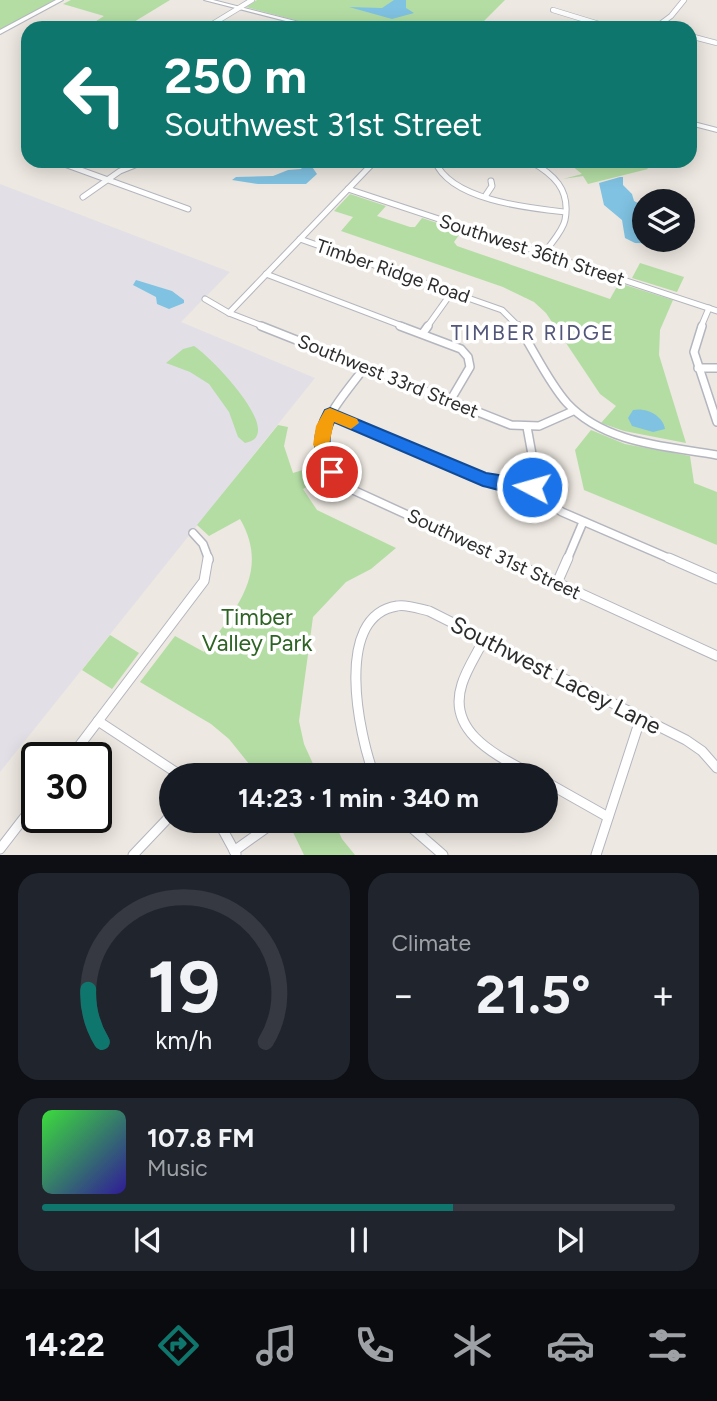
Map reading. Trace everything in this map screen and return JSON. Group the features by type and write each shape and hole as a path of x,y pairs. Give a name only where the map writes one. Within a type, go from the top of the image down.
{"main road":[{"path":"0,32 60,0"},
{"path":"207,0 291,21"},
{"path":"697,125 717,130"}],"street":[{"path":"217,21 252,0"},
{"path":"663,21 684,0"},
{"path":"553,10 589,21"},
{"path":"697,38 717,43"},
{"path":"74,168 188,209"},
{"path":"83,197 106,180 131,168"},
{"path":"229,313 368,168"},
{"path":"436,168 437,172 452,184 534,209 565,212"},
{"path":"544,168 558,180 563,190 565,212 563,224 544,254"},
{"path":"486,195 492,186 491,181"},
{"name":"Southwest 36th Street","path":"348,189 717,311"},
{"name":"Timber Ridge Road","path":"300,239 494,307 513,319 573,411 590,424 616,436 717,455"},
{"path":"266,274 456,345 468,357 468,372 450,401"},
{"path":"423,333 452,292"},
{"name":"Southwest 33rd Street","path":"205,299 229,313 450,401 503,422 527,427"},
{"path":"709,308 694,345 698,368 717,422"},
{"path":"365,367 330,414 483,479 509,485 538,487"},
{"path":"698,368 717,368"},
{"path":"573,411 545,424 527,427 538,487 544,498 555,508 583,522 717,579"},
{"name":"Southwest 31st Street","path":"330,414 321,435 321,449 327,465 344,485 717,656"},
{"path":"556,583 583,522"},
{"path":"82,742 204,581 208,569 208,553 205,544 193,533"},
{"name":"Southwest Lacey Lane","path":"369,763 359,734 355,685 362,633 370,621 384,610 402,606 420,607 692,743 717,768"},
{"path":"484,639 462,686 459,702 463,719 473,738 481,746 511,763"},
{"path":"596,855 641,717"},
{"path":"98,721 162,763"},
{"path":"558,789 608,817"},
{"path":"1,847 21,821"},
{"path":"133,855 159,828"},
{"path":"224,833 235,853 261,833"},
{"path":"418,833 443,855"}],"shaded area":[{"path":"0,184 230,272 181,322 315,378 24,742 21,742 21,746 0,772"}],"green space":[{"path":"0,0 56,0 0,30"},
{"path":"71,0 170,0 136,21 96,21 104,16 63,4"},
{"path":"257,0 505,0 484,21 299,21 246,7"},
{"path":"575,168 648,169 588,184 583,176 563,179 582,174"},
{"path":"350,194 386,206 377,216 410,227 415,227 422,218 462,231 454,242 457,246 610,299 619,283 673,300 660,330 659,355 686,443 624,431 601,423 616,406 600,394 546,313 534,302 503,287 341,231 353,217 334,211"},
{"path":"640,263 684,277 677,292 632,278"},
{"path":"194,346 242,395 258,426 256,437 245,443 238,437 229,412 209,384 190,372 166,363 183,349"},
{"name":"Timber Valley Park","path":"278,425 288,427 284,446 293,473 319,465 326,476 303,489 317,510 396,548 371,569 346,582 313,617 299,721 304,744 313,763 248,763 229,739 211,724 140,682 175,636 204,652 245,590 252,556 249,538 240,519 209,536 197,525"},
{"path":"591,430 625,444 690,456 694,483 717,492 717,545 584,490 575,450"},
{"path":"110,635 139,653 112,689 82,670"},
{"path":"293,833 339,833 355,855 304,855"}],"water":[{"path":"394,0 406,0 406,8 414,13 392,19 349,7 382,8"},
{"path":"313,168 317,174 306,184 258,184 232,180 236,177 273,176 288,170"},
{"path":"623,177 623,185 632,194 632,242 625,238 622,220 604,205 599,183"},
{"path":"136,280 172,291 184,300 184,303 169,309 157,304 156,297 133,285"},
{"path":"633,410 654,414 664,424 665,429 653,432 632,426 628,418"}],"slow traffic":[{"path":"321,445 321,435 330,414 351,423"}],"district":[{"name":"TIMBER RIDGE","path":"533,332"}],"route":[{"path":"332,472 323,458 321,443 321,435 330,414 483,479 532,487"}]}
